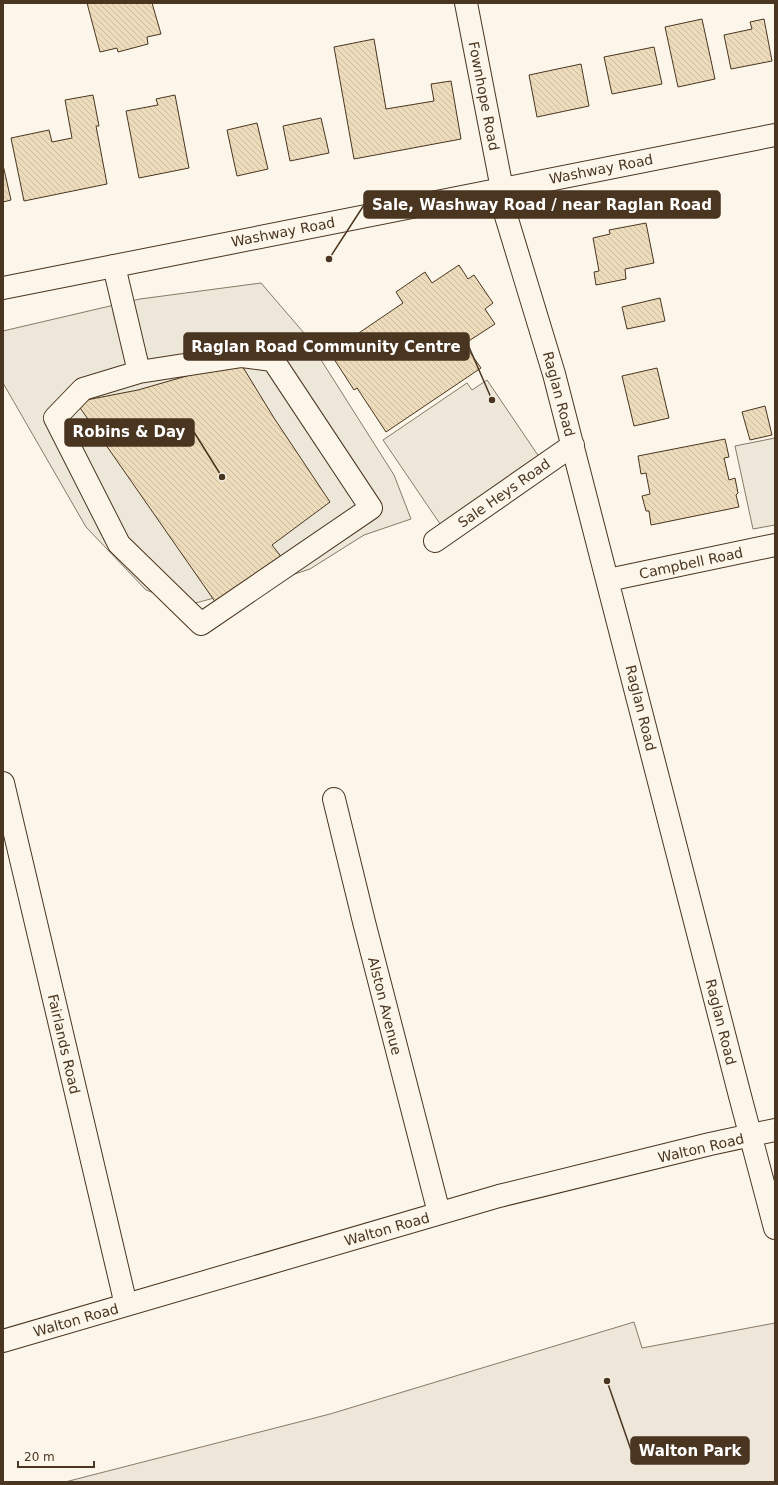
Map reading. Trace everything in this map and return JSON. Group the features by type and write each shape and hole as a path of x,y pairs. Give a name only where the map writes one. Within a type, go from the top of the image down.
{"main road":[{"name":"Fownhope Road","path":"466,3 502,189"},
{"name":"Washway Road","path":"3,288 775,135"},
{"name":"Raglan Road","path":"502,189 506,216 549,355 573,445 750,1136 775,1228"},
{"path":"114,266 139,372"},
{"path":"242,356 273,360 371,508 201,624 119,544 55,418 83,389 139,372 242,356"},
{"name":"Sale Heys Road","path":"435,541 573,445"},
{"name":"Campbell Road","path":"608,580 775,545"},
{"name":"Fairlands Road","path":"3,783 126,1305"},
{"name":"Alston Avenue","path":"334,799 439,1213"},
{"name":"Walton Road","path":"3,1341 499,1196 710,1144 775,1130"}],"shaded area":[{"path":"261,283 304,333 394,475 411,519 364,535 310,569 255,587 188,605 146,590 86,527 3,383 3,331 140,299"},
{"path":"487,380 550,473 451,540 383,440 467,383 472,390"},
{"path":"775,438 775,525 753,529 735,446"},
{"path":"634,1322 642,1348 775,1323 775,1482 65,1482 330,1414"}],"building":[{"path":"87,3 152,3 161,34 147,37 148,44 118,52 117,48 100,52"},
{"path":"702,19 715,79 678,87 665,27"},
{"path":"764,19 772,61 731,69 724,35 752,29 750,22"},
{"path":"374,39 386,109 434,101 431,84 451,81 461,139 354,159 334,47"},
{"path":"654,47 662,84 612,94 604,57"},
{"path":"581,64 589,106 537,117 529,75"},
{"path":"93,95 99,126 96,126 107,184 24,201 11,138 49,130 52,142 72,138 65,100"},
{"path":"175,95 189,168 139,178 126,111 158,105 156,99"},
{"path":"321,118 329,153 290,161 283,126"},
{"path":"257,123 268,169 237,176 227,130"},
{"path":"3,165 11,200 3,202"},
{"path":"646,223 654,263 625,269 626,279 596,285 594,272 599,271 593,238 610,234 609,230"},
{"path":"459,265 468,279 474,275 493,303 485,309 495,324 464,344 481,368 386,432 357,388 354,390 334,359 348,349 344,343 403,303 396,292 425,272 432,283"},
{"path":"660,298 665,321 627,329 622,307"},
{"path":"241,364 274,418 330,502 272,545 283,559 216,603 76,402 138,390 197,373"},
{"path":"657,368 669,418 634,426 622,376"},
{"path":"765,406 772,435 750,440 742,412"},
{"path":"725,439 729,457 724,458 729,480 735,478 738,493 736,495 739,507 651,525 649,511 646,511 642,496 650,494 646,473 641,474 638,456"}],"place":[{"name":"Sale, Washway Road / near Raglan Road","path":"329,259"},
{"name":"Raglan Road Community Centre","path":"492,400"},
{"name":"Robins & Day","path":"222,477"},
{"name":"Walton Park","path":"607,1381"}]}
